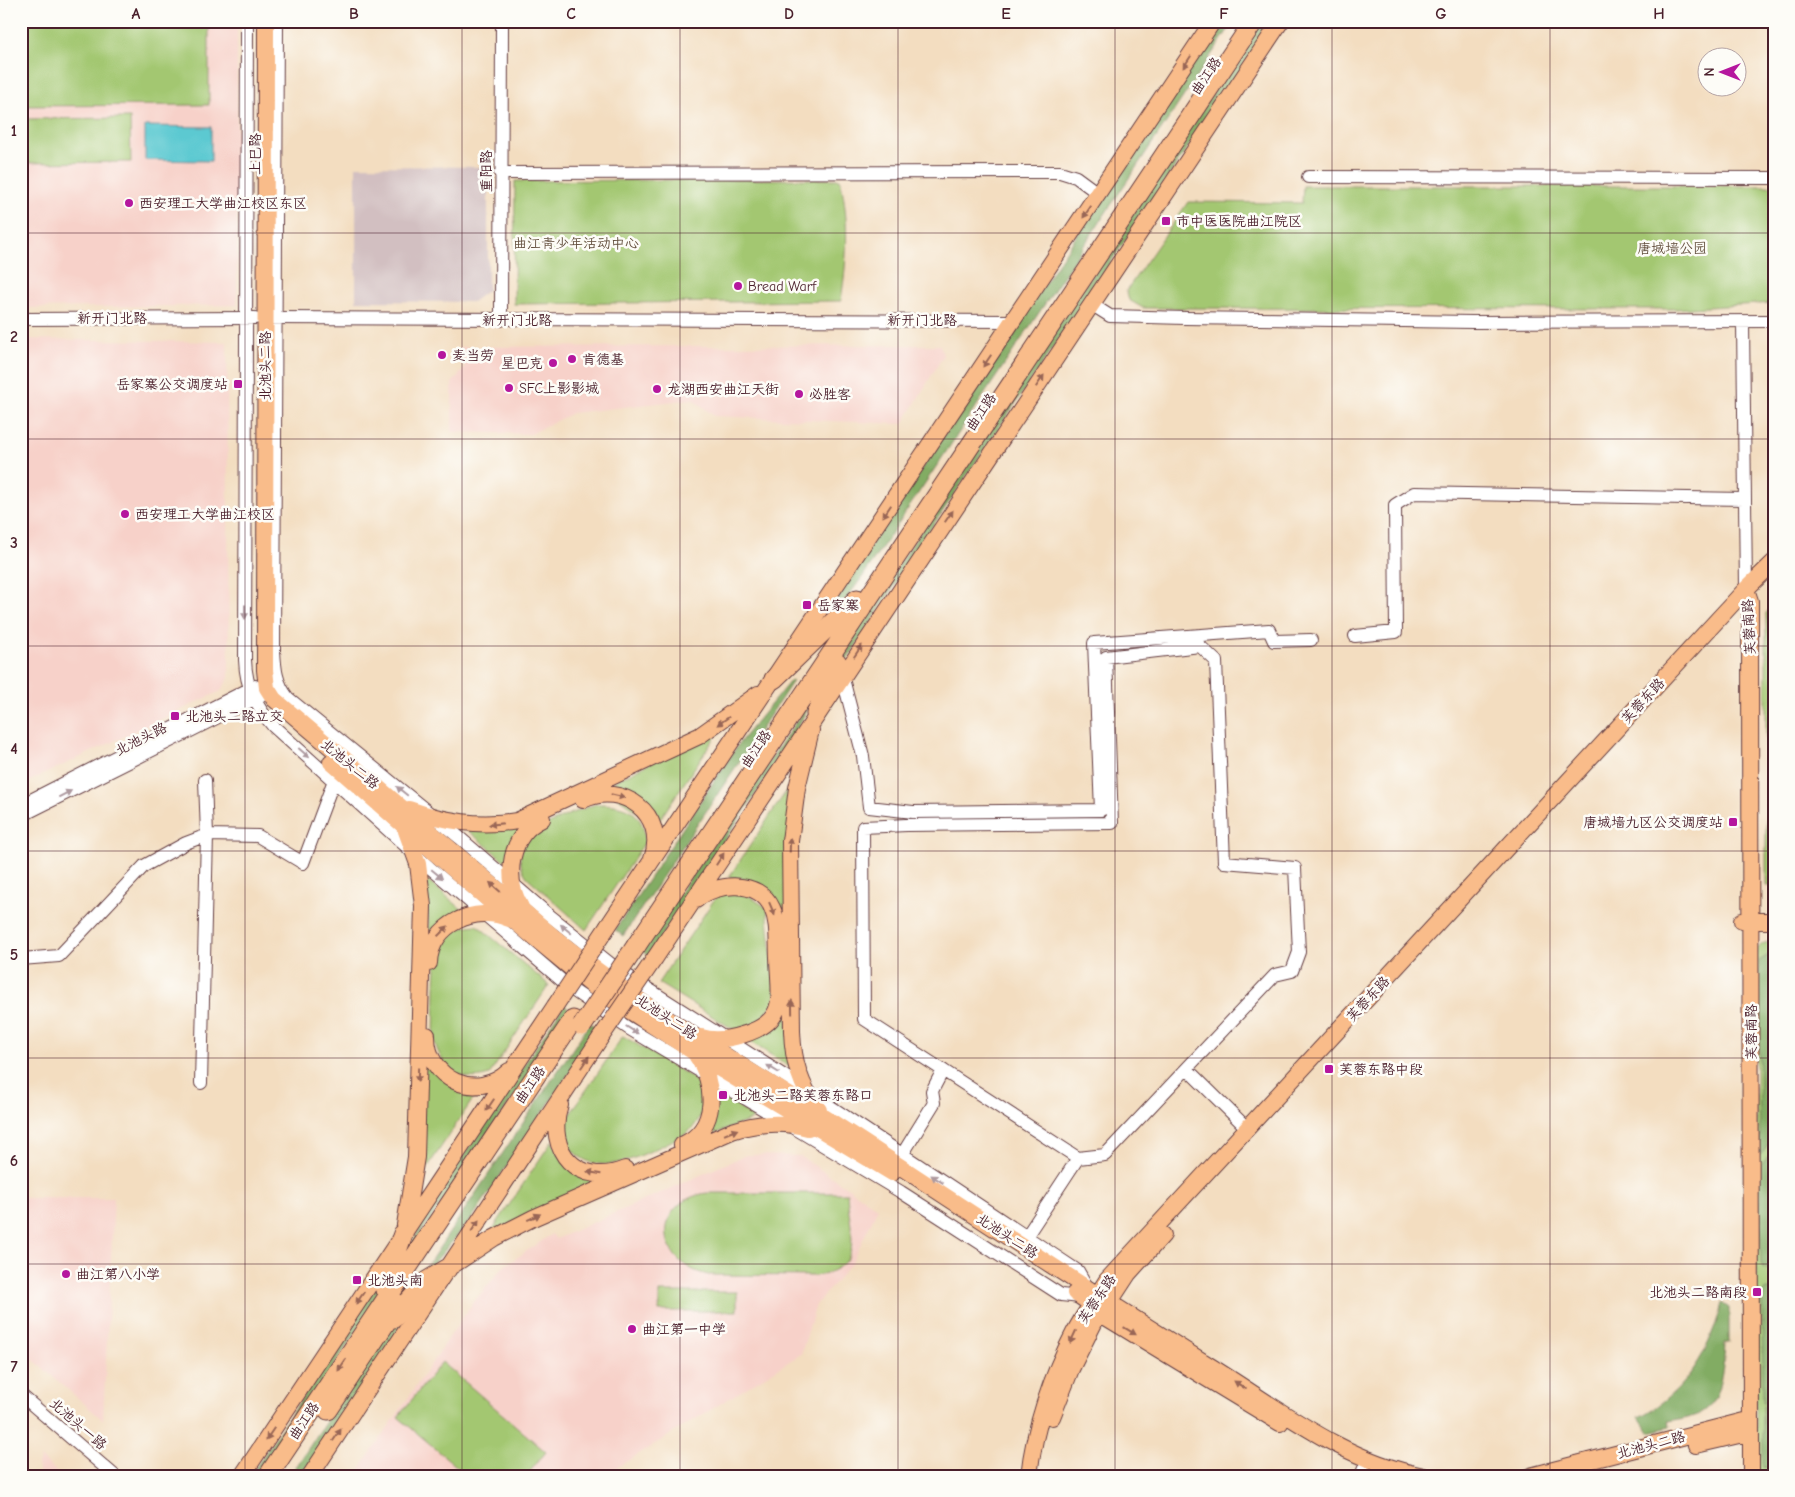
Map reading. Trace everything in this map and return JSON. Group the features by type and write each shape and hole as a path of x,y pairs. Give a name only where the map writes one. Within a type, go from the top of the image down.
{"highway":[{"name":"曲江路","path":"862,599 1242,21"},
{"name":"曲江路","path":"268,1476 372,1331 862,599 1254,21"},
{"path":"774,679 862,599"},
{"path":"816,714 826,684 862,599"},
{"path":"372,1331 403,1234"},
{"path":"372,1331 427,1281 447,1269"},
{"name":"曲江路","path":"284,1476 372,1331"}],"main road":[{"name":"上巳路","path":"256,21 260,318"},
{"name":"上巳路","path":"260,318 266,21"},
{"name":"曲江路","path":"242,1476 1213,21"},
{"path":"310,1476 842,675 1281,21"},
{"name":"北池头二路","path":"260,318 261,690 400,814 519,916 599,991 825,1117 1224,1391 1363,1472 1387,1476"},
{"name":"芙蓉东路","path":"1040,1476 1053,1415 1094,1300 1128,1274 1146,1252 1746,600 1774,562"},
{"name":"芙蓉东路","path":"1029,1476 1037,1434 1053,1383 1074,1333 1107,1280 1136,1246 1746,600 1774,577"},
{"name":"芙蓉南路","path":"1743,1476 1746,600"},
{"path":"403,1234 414,1180 423,906 416,856 400,814 436,818 455,823 486,825 517,821 699,736 746,704 774,679"},
{"path":"816,714 797,788 790,841 792,1045 805,1090 825,1117"},
{"path":"519,1060 501,1079 484,1085 469,1086 447,1079 437,1069 429,1055 427,1039 429,959 433,943 441,931 451,923 485,915 519,916 512,882 515,848 525,830 536,822 600,794 627,798 643,809 649,819 655,840 650,864"},
{"path":"564,1092 555,1128 558,1143 563,1155 572,1164 584,1170 610,1174 622,1170 695,1138 704,1127 710,1113 711,1096 707,1076 693,1043 704,1038 726,1039 762,1028 773,1018 777,1010 779,993 775,916 772,907 763,896 749,888 735,886 710,890 688,908"},
{"path":"1746,921 1774,921"},
{"name":"芙蓉南路","path":"1746,921 1751,1476"},
{"name":"北池头二路","path":"693,1043 828,1135 1094,1300 1331,1442 1385,1465 1424,1476"},
{"path":"447,1269 494,1238 532,1218 732,1131 757,1125 786,1124 801,1126 828,1135"},
{"name":"北池头二路","path":"1530,1476 1744,1428"},
{"name":"北池头二路","path":"1572,1476 1744,1428"}],"street":[{"path":"247,21 274,650 261,690 273,726 416,856 574,991 628,1028 901,1192 1062,1295 1094,1300"},
{"path":"260,318 277,21"},
{"name":"重阳路","path":"501,320 502,21"},
{"path":"500,173 1060,172 1076,177 1099,194"},
{"path":"1308,177 1774,178"},
{"path":"1091,304 1110,316 1444,322 1774,322"},
{"name":"新开门北路","path":"21,319 1014,321"},
{"name":"芙蓉南路","path":"1743,322 1746,600"},
{"path":"1355,636 1396,632 1395,505 1414,494 1744,499"},
{"path":"842,675 863,756 869,807 913,812 1101,810 1094,644 1268,630 1274,641 1311,640"},
{"path":"1200,646 1216,661 1224,862 1296,868 1299,952 1292,971 1275,975 1187,1069 1105,1154 1078,1158 864,1019 863,828 907,825 1112,823 1106,657 1200,646"},
{"path":"261,690 288,698 436,818 616,969 805,1090 1078,1271 1094,1300"},
{"name":"北池头路","path":"21,805 261,690"},
{"name":"北池头路","path":"21,816 261,690"},
{"path":"201,1083 207,835 205,780"},
{"path":"21,959 59,956 144,866 186,843 207,835 258,836 303,863 334,780"},
{"path":"1187,1069 1248,1129"},
{"path":"902,1155 934,1103 932,1091 943,1070"},
{"path":"1026,1237 1078,1158"},
{"name":"北池头一路","path":"21,1395 115,1476"}],"shaded area":[{"name":"西安理工大学曲江校区东区","path":"21,21 237,21 237,305 21,308"},
{"path":"356,166 488,167 488,290 472,302 356,301"},
{"name":"西安理工大学曲江校区","path":"21,339 227,342 229,678 221,691 21,785"},
{"name":"龙湖西安曲江天街","path":"940,345 943,356 903,424 714,416 693,399 572,413 531,434 452,432 452,383 465,368 460,347"},
{"name":"曲江第一中学","path":"746,1155 800,1156 878,1208 852,1262 816,1305 801,1354 603,1476 355,1476 472,1304 503,1267 552,1234 556,1239"},
{"name":"曲江第八小学","path":"21,1198 114,1198 103,1420 21,1349"},
{"path":"41,1458 62,1476 40,1476 37,1466"}],"green space":[{"path":"21,21 209,21 209,105 21,106"},
{"path":"1220,21 1234,21 861,579 846,599 809,637"},
{"path":"1261,21 1273,21 930,530 843,666 840,665 868,611"},
{"path":"130,118 131,162 21,163 21,119"},
{"name":"曲江青少年活动中心","path":"840,179 846,225 845,271 841,301 514,304 515,181"},
{"name":"唐城墙公园","path":"1303,186 1774,186 1774,303 1675,309 1143,308 1129,300 1126,291 1188,202 1302,203"},
{"path":"1774,605 1774,886 1766,886 1766,613"},
{"path":"791,680 793,681 623,936 615,930 740,742"},
{"path":"815,694 790,742 648,956 641,950"},
{"path":"722,727 656,825 603,787"},
{"path":"795,778 786,919 777,901 765,888 749,880 729,877"},
{"path":"596,804 616,805 631,811 641,823 645,842 586,930 527,877 521,863 522,850 529,839 541,829"},
{"path":"528,821 506,862 466,829"},
{"path":"425,878 465,912 430,941"},
{"path":"740,890 767,908 776,999 760,1021 736,1031 658,983 720,891"},
{"path":"477,925 549,985 489,1075 469,1077 460,1075 446,1065 437,1049 434,1039 435,979 438,956 446,938 463,927"},
{"path":"1774,940 1774,1476 1756,1476 1756,950 1762,944"},
{"path":"1773,952 1774,1037 1769,1037 1769,1057 1774,1057 1774,1137 1760,1156 1759,961"},
{"path":"787,999 790,1067 749,1041"},
{"path":"564,1005 572,1011 406,1255 433,1201"},
{"path":"590,1023 599,1029 470,1221 427,1271 425,1269"},
{"path":"623,1036 693,1078 702,1093 702,1108 696,1123 684,1135 629,1160 600,1164 586,1160 571,1149 565,1133 565,1124"},
{"path":"422,1055 479,1090 417,1183"},
{"path":"715,1093 756,1118 696,1141"},
{"path":"552,1141 559,1154 614,1178 489,1235"},
{"path":"1774,1153 1773,1271 1763,1269 1761,1263 1760,1166"},
{"path":"707,1193 847,1193 852,1233 849,1256 842,1264 831,1271 814,1276 708,1275 690,1268 677,1258 669,1246 667,1232 669,1219 676,1208 689,1198"},
{"path":"376,1286 380,1288 370,1311 261,1476 250,1476"},
{"path":"1766,1290 1774,1290 1774,1403 1763,1402 1762,1294"},
{"path":"659,1292 737,1292 737,1311 659,1311"},
{"path":"1722,1303 1729,1308 1729,1343 1725,1343 1720,1382 1713,1401 1700,1414 1669,1422 1670,1427 1649,1432 1639,1417 1670,1396 1693,1369 1703,1354 1717,1321"},
{"path":"412,1307 305,1476 290,1476 378,1343"},
{"path":"442,1362 546,1452 526,1476 468,1476 398,1417"},
{"path":"1763,1406 1774,1406 1774,1469 1763,1467"}],"water":[{"path":"145,126 211,127 211,161 145,160"}],"place":[{"name":"西安理工大学曲江校区东区","path":"129,203"},
{"name":"市中医医院曲江院区","path":"1166,221"},
{"name":"Bread Warf","path":"738,286"},
{"name":"麦当劳","path":"442,355"},
{"name":"肯德基","path":"572,359"},
{"name":"星巴克","path":"553,363"},
{"name":"岳家寨公交调度站","path":"238,384"},
{"name":"SFC上影影城","path":"509,388"},
{"name":"龙湖西安曲江天街","path":"657,389"},
{"name":"必胜客","path":"799,394"},
{"name":"西安理工大学曲江校区","path":"125,514"},
{"name":"岳家寨","path":"807,605"},
{"name":"北池头二路立交","path":"175,716"},
{"name":"唐城墙九区公交调度站","path":"1733,822"},
{"name":"芙蓉东路中段","path":"1329,1069"},
{"name":"北池头二路芙蓉东路口","path":"723,1095"},
{"name":"曲江第八小学","path":"66,1274"},
{"name":"北池头南","path":"357,1280"},
{"name":"北池头二路南段","path":"1757,1292"},
{"name":"曲江第一中学","path":"632,1329"}]}
